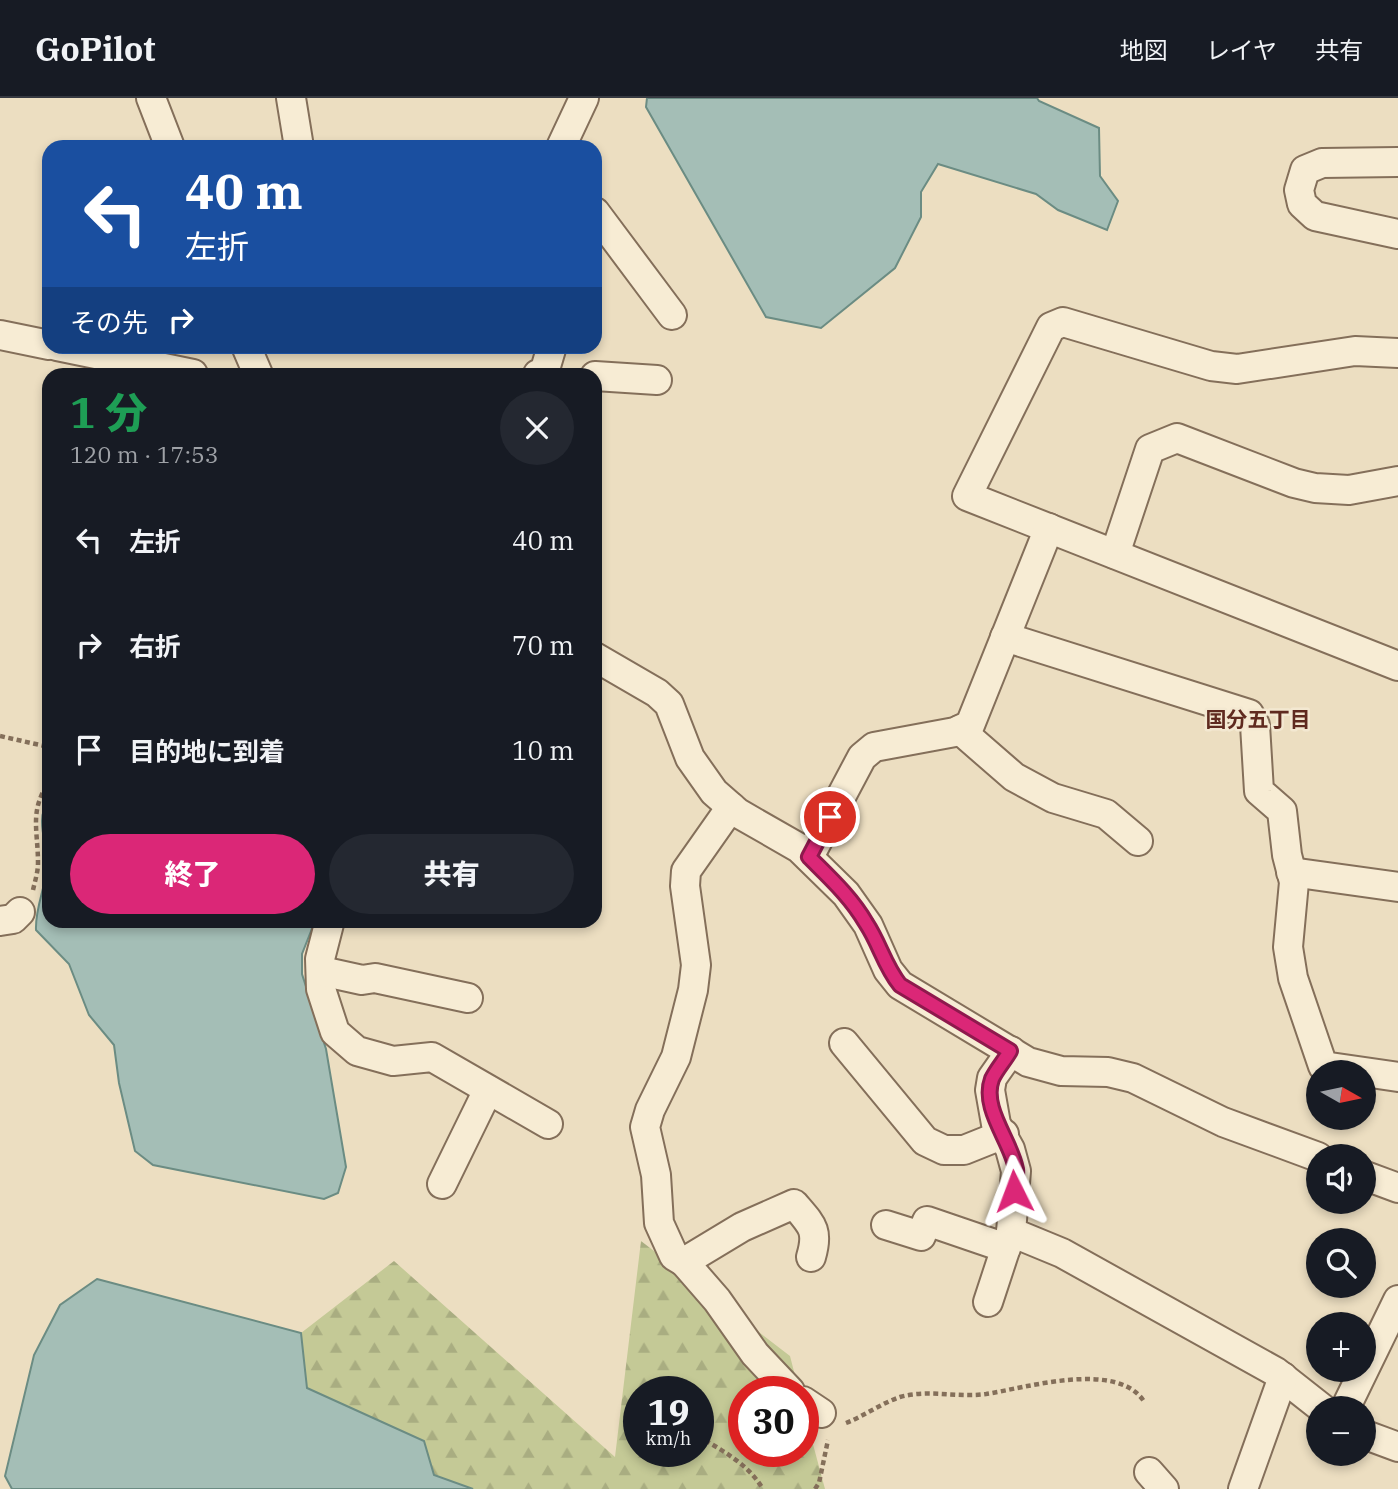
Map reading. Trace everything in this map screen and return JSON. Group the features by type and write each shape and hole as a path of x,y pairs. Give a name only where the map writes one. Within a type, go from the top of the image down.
{"street":[{"path":"151,98 167,140"},
{"path":"291,98 298,140"},
{"path":"564,140 584,98"},
{"path":"1398,162 1322,163 1305,170 1299,190 1302,204 1315,216 1398,234"},
{"path":"602,221 672,315"},
{"path":"1398,353 1355,351 1237,369 1211,366 1063,322 1051,327 967,496 1398,666"},
{"path":"0,335 42,344"},
{"path":"96,354 164,368"},
{"path":"602,376 657,380"},
{"path":"1115,554 1150,449 1178,438 1294,483 1315,488 1349,490 1398,481"},
{"path":"809,857 862,757 874,747 960,730 970,725 1049,528"},
{"path":"1006,637 1250,714 1255,725 1259,791 1282,811 1294,882 1289,947 1293,978 1323,1066 1398,1077"},
{"path":"602,661 657,693 669,704 690,758 714,792 738,813 799,848 846,894 868,925 888,970 900,985 1028,1062 1061,1071 1108,1072 1133,1078 1223,1122 1306,1153"},
{"path":"960,730 1014,777 1053,797 1106,814 1139,841"},
{"path":"731,807 686,871 685,886 696,965 693,990 676,1057 650,1110 645,1127 656,1175 659,1223 674,1256 684,1262 717,1300 755,1354 776,1376"},
{"path":"1291,872 1398,887"},
{"path":"328,928 320,959 321,989 335,1032 357,1051 393,1061 432,1057 548,1124"},
{"path":"321,971 362,980 375,978 468,998"},
{"path":"844,1043 925,1141 944,1150 964,1150 1004,1134"},
{"path":"988,1302 1008,1240 1016,1171 1004,1134 996,1124 990,1090 992,1078 1010,1051"},
{"path":"442,1184 488,1090"},
{"path":"1376,1180 1398,1188"},
{"path":"684,1262 742,1227 794,1204 810,1222 816,1240 811,1257"},
{"path":"886,1225 921,1236 927,1221 1062,1253 1283,1377 1307,1396"},
{"path":"1351,1396 1398,1300"},
{"path":"1243,1489 1283,1377"},
{"path":"1376,1439 1398,1447"}],"path":[{"path":"0,736 42,745"},
{"path":"10,917 33,892 38,866 34,817 42,793"},
{"path":"819,1412 846,1423 898,1398 923,1393 984,1395 1084,1378 1115,1383 1139,1393 1145,1403"},
{"path":"714,1446 734,1458 756,1477 763,1489"},
{"path":"815,1489 819,1483 819,1467"}],"green space":[{"path":"641,1241 790,1356 795,1376 728,1376 728,1467 819,1467 825,1489 473,1489 434,1475 423,1441 307,1388 301,1333 394,1261 615,1457 623,1391 623,1467 714,1467 714,1376 625,1376"}],"water":[{"path":"647,98 1037,98 1099,128 1100,176 1118,201 1107,230 1058,210 1036,194 938,164 921,192 921,217 895,268 821,328 766,317 646,107"},
{"path":"42,893 42,928 312,928 302,954 302,974 326,1049 346,1167 338,1193 324,1199 153,1165 135,1151 119,1083 114,1045 89,1015 69,964 36,930"},
{"path":"97,1279 301,1333 307,1388 424,1441 434,1475 473,1489 12,1489 5,1476 34,1355 60,1305"}],"district":[{"name":"国分五丁目","path":"1258,720"}],"route":[{"path":"830,817 809,857 846,894 868,925 888,970 900,985 1010,1051 992,1078 990,1090 996,1124 1004,1134 1016,1171 1014,1191"}]}
